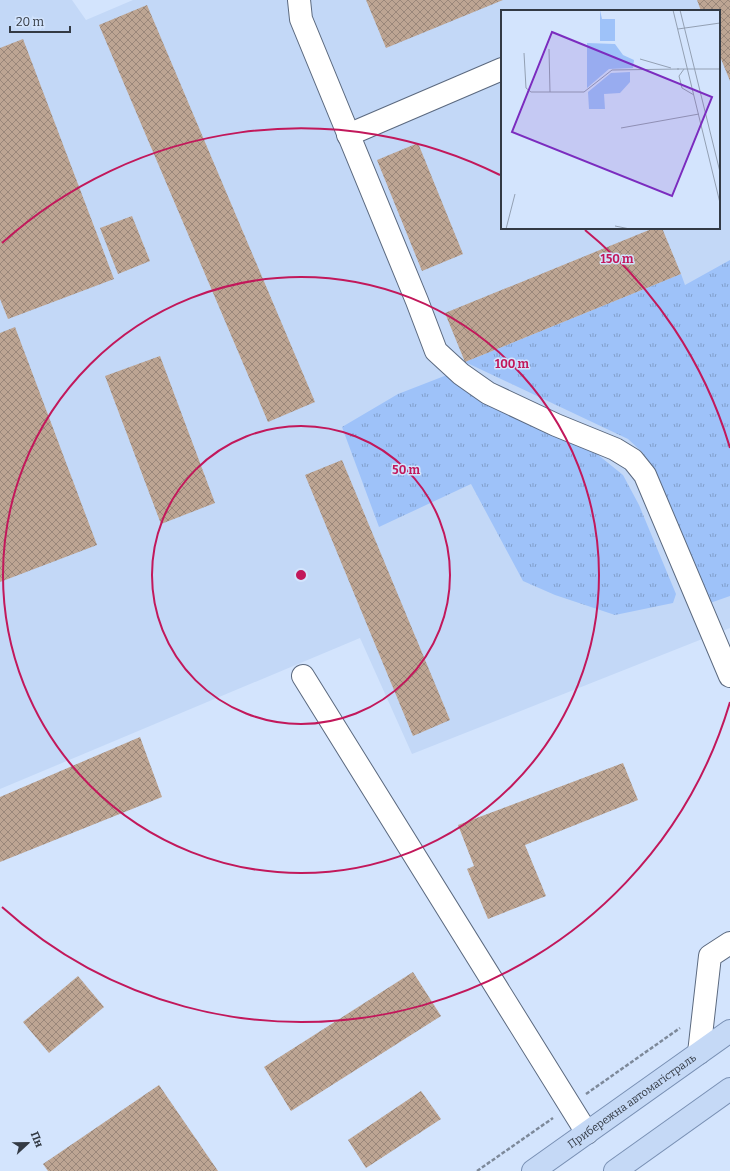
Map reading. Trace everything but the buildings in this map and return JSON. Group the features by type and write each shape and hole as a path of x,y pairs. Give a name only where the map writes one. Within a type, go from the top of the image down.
{"main road":[{"name":"Прибережна автомагістраль","path":"533,1171 730,1031"},
{"path":"616,1171 730,1089"}],"lane":[{"path":"299,0 301,19 417,301 436,351 460,374 488,393 556,425 615,449 633,460 645,475 730,676"},
{"path":"348,135 501,69"},
{"path":"303,676 587,1133"},
{"path":"699,1053 710,956 730,943"}],"path":[{"path":"477,1171 704,1012"}],"shaded area":[{"path":"0,0 72,0 86,20 133,0 730,0 730,628 412,754 360,638 0,789"}],"green space":[{"path":"730,260 730,596 710,603 643,453 628,439 465,362 681,274 685,285"},
{"path":"447,375 597,454 623,475 639,505 676,594 673,603 615,615 555,595 523,581 471,484 379,527 342,427 398,394"}]}
